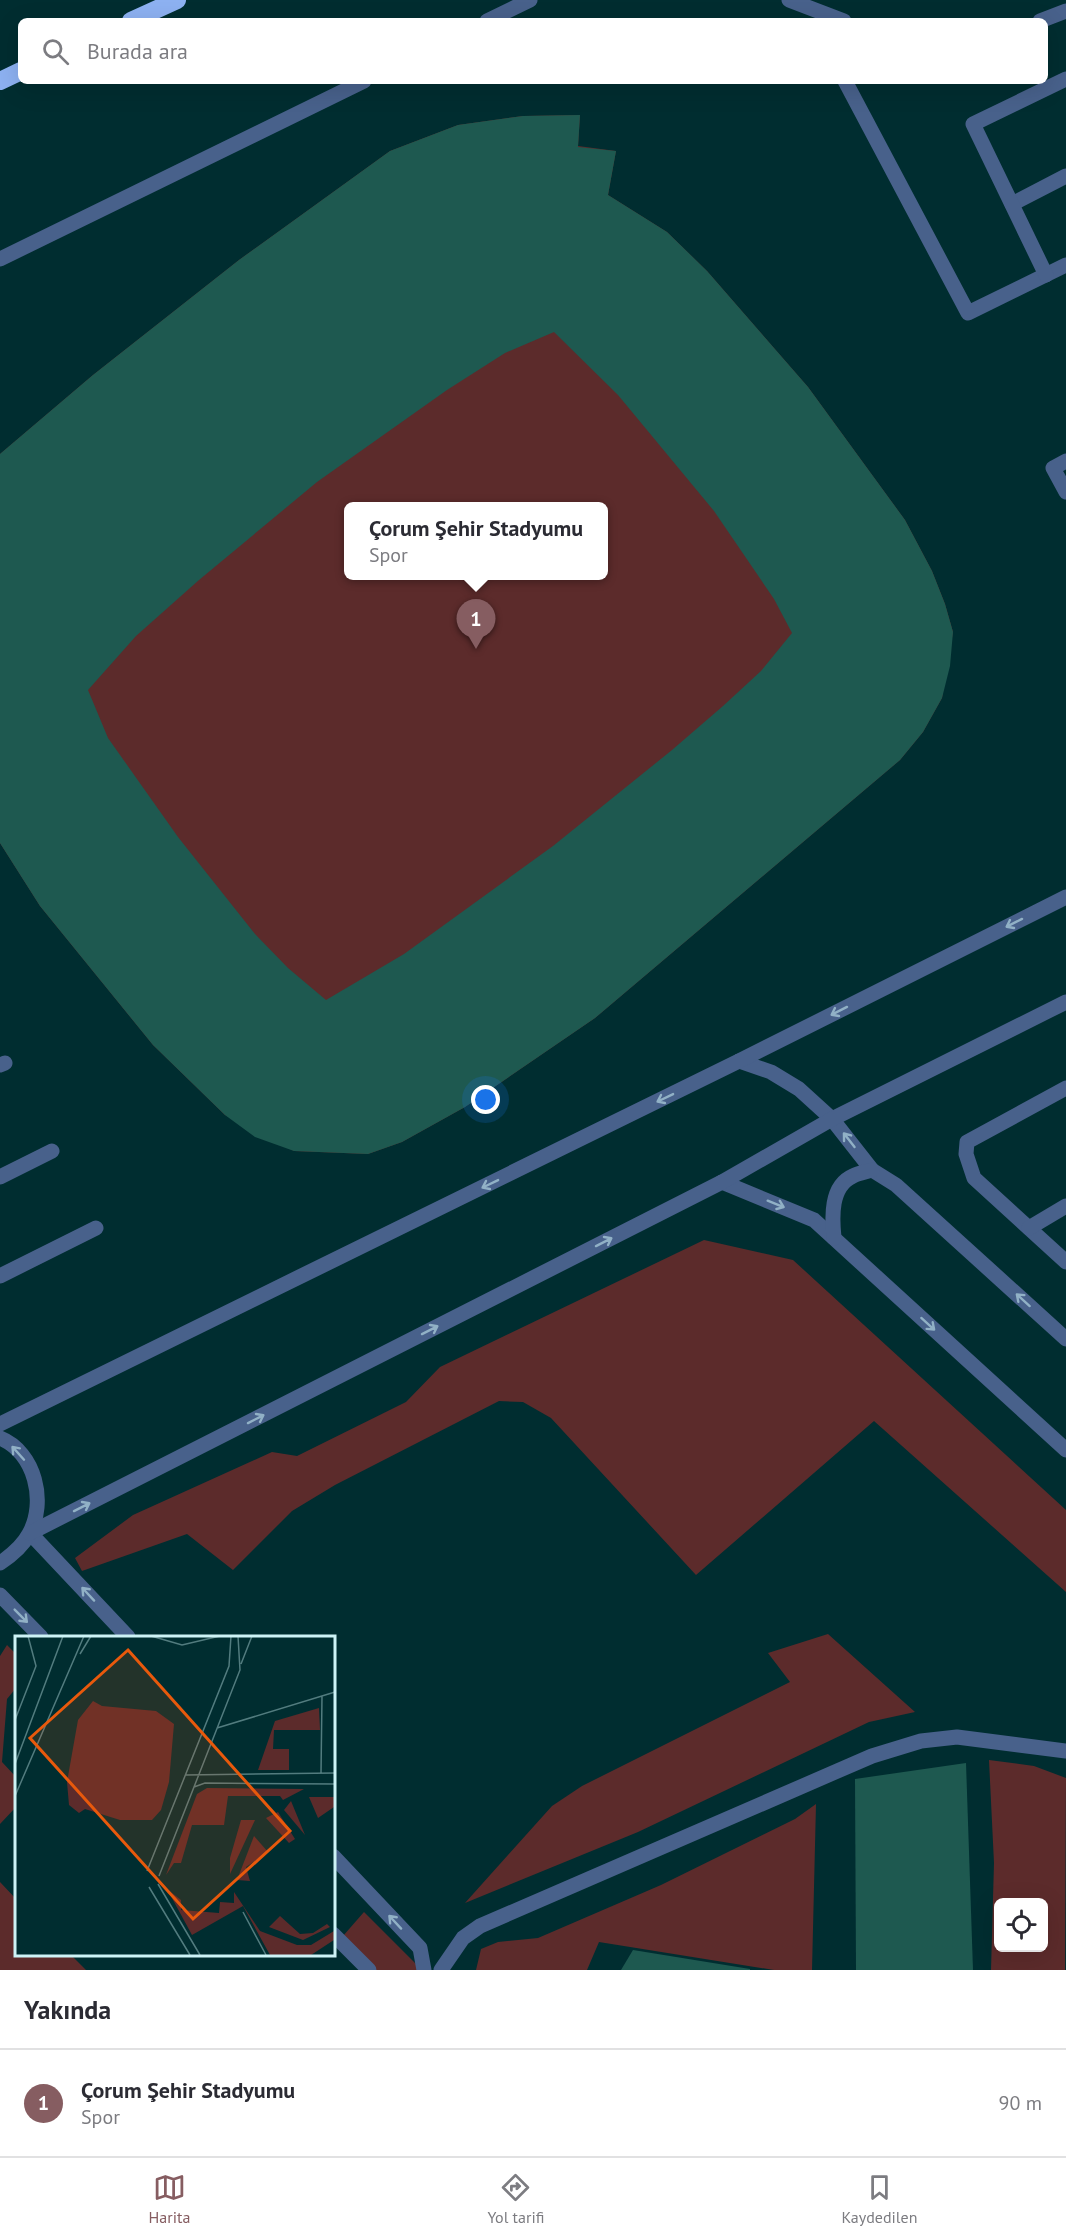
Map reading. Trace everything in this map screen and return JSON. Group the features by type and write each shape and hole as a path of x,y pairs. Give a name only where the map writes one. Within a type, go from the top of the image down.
{"highway":[{"path":"138,18 177,0"},
{"path":"0,81 18,72"}],"street":[{"path":"493,18 530,0"},
{"path":"789,0 836,18"},
{"path":"805,7 811,18"},
{"path":"1048,18 1066,11"},
{"path":"1046,275 973,124 1066,79"},
{"path":"0,259 358,84"},
{"path":"846,84 968,313 1066,265"},
{"path":"1012,204 1066,176"},
{"path":"1066,461 1053,468 1066,492"},
{"path":"0,1424 739,1061 1066,897"},
{"path":"30,1533 722,1182 832,1119 1066,1002"},
{"path":"739,1061 771,1071 800,1089 832,1119 872,1170 896,1185 1066,1339"},
{"path":"1066,1088 967,1142 966,1154 974,1179 1066,1262"},
{"path":"0,1177 52,1151"},
{"path":"834,1238 834,1203 839,1188 850,1176 872,1170"},
{"path":"722,1182 814,1220 1066,1450"},
{"path":"1029,1228 1066,1206"},
{"path":"0,1276 96,1228"},
{"path":"0,1438 21,1454 32,1472 38,1492 37,1513 30,1533 16,1551 0,1563"},
{"path":"30,1533 127,1636"},
{"path":"0,1595 40,1636"},
{"path":"441,1970 463,1938 480,1926 872,1756 921,1741 957,1737 1066,1751"},
{"path":"334,1857 420,1948 424,1970"},
{"path":"334,1935 369,1970"}],"shaded area":[{"path":"580,115 578,146 616,151 608,195 667,232 707,271 808,387 905,520 932,571 953,632 942,698 923,732 900,760 595,1018 465,1107 402,1142 368,1154 294,1151 225,1115 153,1045 40,906 0,843 0,454 93,375 239,260 390,151 458,125 523,116"},
{"path":"704,1240 793,1260 1066,1510 1066,1592 874,1421 696,1575 551,1418 523,1402 499,1401 335,1485 292,1511 233,1570 187,1534 82,1571 75,1558 133,1515 272,1452 297,1456 406,1402 440,1367"},
{"path":"828,1634 915,1712 869,1722 638,1832 465,1903 552,1806 582,1786 790,1682 768,1653"},
{"path":"7,1645 15,1653 15,1689 7,1699 2,1762 15,1776 15,1808 0,1824 0,1656"},
{"path":"989,1760 1034,1766 1066,1778 1065,1970 991,1970 994,1863"},
{"path":"816,1804 812,1970 774,1970 599,1942 587,1970 476,1970 481,1949 498,1942 538,1938 661,1885 795,1819"},
{"path":"0,1882 15,1898 15,1955 71,1955 86,1970 0,1970"},
{"path":"364,1912 417,1965 418,1970 376,1970 343,1936"}],"building":[{"path":"580,115 578,147 616,151 608,195 667,232 707,271 808,387 905,520 932,571 953,632 950,666 942,698 923,732 900,760 595,1018 465,1107 402,1142 368,1154 294,1151 255,1137 225,1115 153,1045 40,906 0,843 0,454 93,375 239,260 390,151 458,125 523,116","holes":["554,332 618,395 714,511 774,599 792,633 761,671 723,706 553,846 404,954 326,1000 288,968 255,934 178,837 108,738 88,690 136,636 199,580 317,482 447,390 505,353"]},
{"path":"966,1763 973,1970 856,1970 855,1779"},
{"path":"633,1950 750,1969 750,1970 621,1970"}],"place":[{"name":"Çorum Şehir Stadyumu","path":"476,649"}]}
